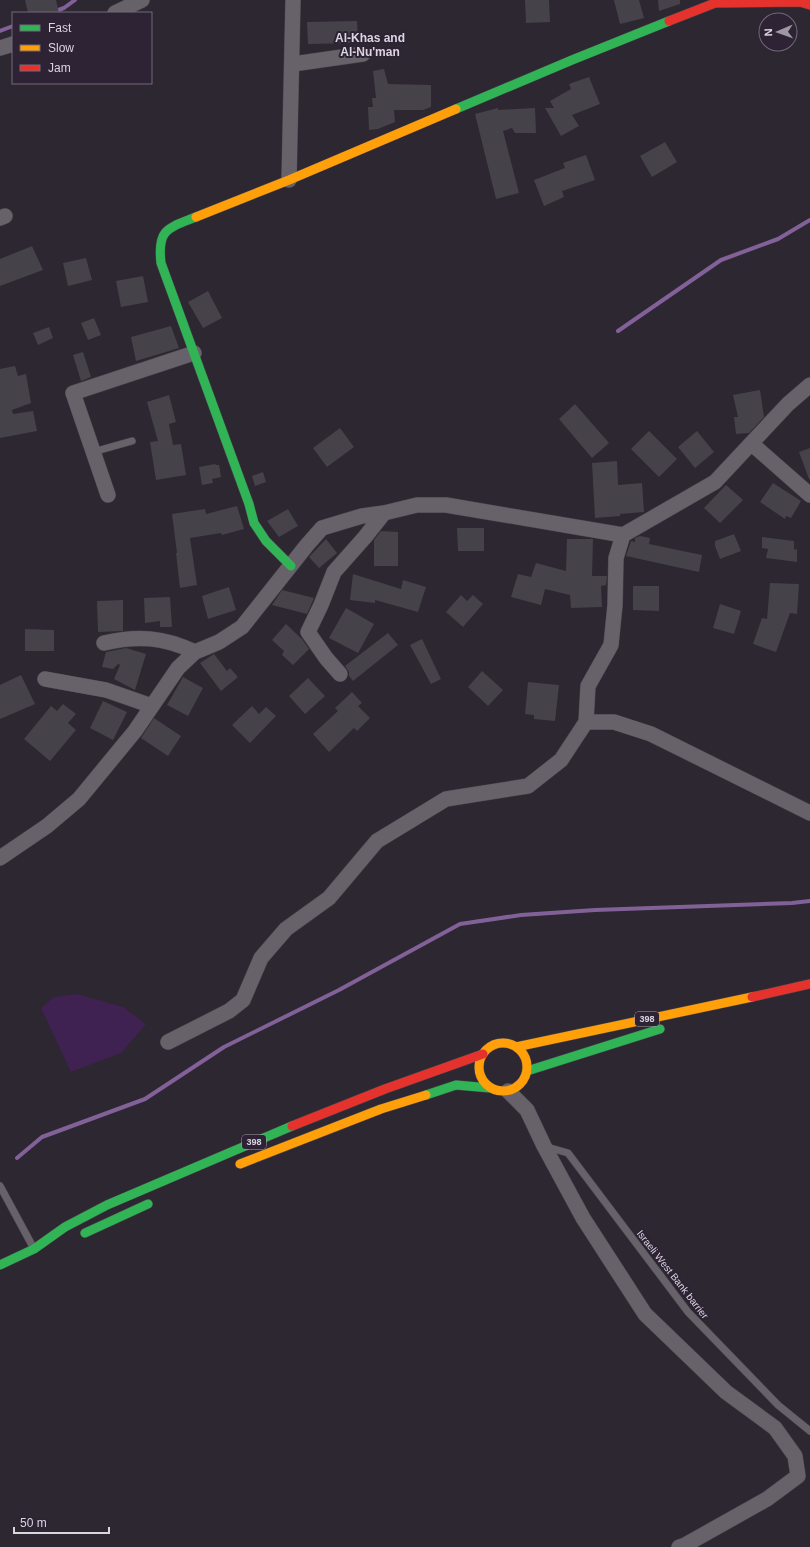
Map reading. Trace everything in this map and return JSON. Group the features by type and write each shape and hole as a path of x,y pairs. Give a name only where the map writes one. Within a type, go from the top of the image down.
{"main road":[{"path":"291,566 266,540 254,524 249,504 161,263 161,237 165,231 572,60 715,3 800,1 810,5"},
{"name":"398","path":"0,1265 34,1249 65,1227 107,1205 323,1113 483,1054 489,1047 498,1043 507,1043 516,1047 810,984"},
{"name":"398","path":"686,1021 777,992"},
{"name":"398","path":"527,1071 671,1026"},
{"path":"508,1091 517,1087 524,1080 527,1071 527,1062 523,1053 516,1047"},
{"path":"483,1054 479,1063 479,1072 483,1081 490,1088"},
{"name":"398","path":"228,1168 381,1109 456,1084 490,1088 499,1091 508,1091"},
{"path":"323,1113 322,1119 324,1125 329,1129"},
{"path":"76,1236 156,1200"},
{"name":"398","path":"34,1249 55,1244"}],"street":[{"path":"117,12 142,0"},
{"path":"289,180 294,0"},
{"path":"0,48 12,44"},
{"path":"293,64 363,54"},
{"path":"108,495 73,393 194,353"},
{"path":"0,858 46,826 79,798 135,731 178,668 195,652 219,642 242,627 322,528 356,518 417,505 446,505 623,535 715,482 788,404 810,385"},
{"path":"752,444 810,495"},
{"path":"340,674 326,658 308,632 334,572 365,538 384,513"},
{"path":"168,1042 229,1011 243,1000 262,958 286,929 329,898 377,841 446,800 528,786 561,760 586,722 588,686 611,645 615,605 616,558 623,535"},
{"path":"104,643 142,637 179,644 195,652"},
{"path":"45,679 106,690 152,706"},
{"path":"586,722 614,722 651,734 810,813"},
{"path":"508,1091 527,1110 544,1146 583,1218 645,1314 726,1392 775,1428 795,1456 798,1476 766,1499 679,1547"}],"lane":[{"path":"93,452 132,441"},
{"name":"Israeli West Bank barrier","path":"544,1146 568,1153 688,1312 778,1405 810,1431"},
{"path":"0,1186 34,1249"}],"shaded area":[{"path":"77,994 123,1007 146,1024 121,1053 71,1072 41,1008 54,997"}],"building":[{"path":"25,0 56,0 59,12 28,12"},
{"path":"525,0 549,0 550,22 526,23"},
{"path":"614,0 639,0 644,18 620,24"},
{"path":"658,0 680,0 680,4 659,11"},
{"path":"357,21 358,43 308,44 307,22"},
{"path":"384,69 388,84 431,85 431,107 423,110 394,110 395,122 378,129 369,130 368,107 373,107 372,98 376,98 373,71"},
{"path":"589,77 600,104 572,115 579,126 561,136 545,108 554,108 550,101 571,89 569,84"},
{"path":"498,108 498,110 535,108 536,133 515,133 512,128 503,131 519,193 496,199 475,114"},
{"path":"665,142 677,162 652,177 640,156"},
{"path":"586,155 595,180 562,191 564,197 544,206 534,180 565,168 563,163"},
{"path":"32,246 43,270 0,286 0,259"},
{"path":"86,258 92,280 68,286 63,263"},
{"path":"143,276 148,302 121,307 116,281"},
{"path":"208,291 222,318 203,328 188,302"},
{"path":"94,318 101,335 88,340 81,323"},
{"path":"171,326 179,348 136,361 131,337"},
{"path":"49,327 53,338 38,345 33,333"},
{"path":"83,352 91,377 81,381 73,355"},
{"path":"15,366 18,376 26,374 31,403 12,410 13,414 33,411 37,431 0,438 0,369"},
{"path":"760,390 764,417 749,433 736,434 734,417 738,417 733,395"},
{"path":"169,395 176,422 169,424 173,445 181,444 186,475 156,480 150,442 158,441 147,402"},
{"path":"575,404 609,443 592,458 559,419"},
{"path":"340,428 354,447 327,467 313,448"},
{"path":"649,431 677,459 659,477 631,449"},
{"path":"697,431 714,452 695,468 678,447"},
{"path":"810,448 810,479 809,479 799,452"},
{"path":"617,461 618,485 642,483 644,512 595,518 592,463"},
{"path":"215,464 219,465 221,477 212,479 213,483 202,485 199,467"},
{"path":"263,472 266,482 255,486 252,476"},
{"path":"773,483 801,501 791,518 786,516 785,519 760,502"},
{"path":"726,485 743,500 720,523 704,508"},
{"path":"237,506 244,529 222,535 221,533 190,538 197,585 180,588 172,514 205,509 206,514"},
{"path":"288,509 298,526 279,537 267,521"},
{"path":"457,528 484,528 484,551 458,551"},
{"path":"381,531 398,532 398,566 374,566 374,540"},
{"path":"734,534 741,551 720,559 715,546 715,541"},
{"path":"640,536 650,538 649,544 702,555 699,572 626,556 631,541 635,542 635,538"},
{"path":"762,537 794,541 794,550 797,549 797,562 766,558 768,549 762,548"},
{"path":"326,539 337,553 319,568 309,557"},
{"path":"567,539 593,539 592,576 607,576 606,585 601,586 602,607 571,608 570,595 545,589 541,605 511,597 518,574 531,577 536,563 566,571"},
{"path":"353,574 401,589 403,580 426,587 418,612 375,600 375,603 350,600"},
{"path":"770,583 799,584 797,614 790,613 776,652 753,644 762,618 767,619"},
{"path":"633,586 659,586 659,611 633,610"},
{"path":"229,587 236,610 208,619 202,596"},
{"path":"282,590 314,598 307,614 272,605"},
{"path":"461,595 467,601 473,595 483,604 463,627 446,612"},
{"path":"170,597 172,627 160,627 160,621 145,623 144,598"},
{"path":"123,600 123,631 98,632 97,601"},
{"path":"720,604 741,611 734,634 713,628"},
{"path":"346,608 374,624 358,653 329,638"},
{"path":"286,624 302,639 309,649 293,665 282,655 284,651 272,640"},
{"path":"25,629 54,630 54,651 25,651"},
{"path":"388,633 398,645 353,681 345,666"},
{"path":"422,639 441,679 431,684 410,645"},
{"path":"126,648 146,654 135,690 114,679 120,665 118,664 113,669 102,667 106,652"},
{"path":"214,654 227,671 230,668 238,677 221,691 200,663"},
{"path":"482,671 503,690 488,706 468,687"},
{"path":"21,675 35,704 0,719 0,685"},
{"path":"183,677 203,688 188,716 167,705"},
{"path":"308,678 325,696 305,714 289,696"},
{"path":"528,682 559,685 555,721 534,719 534,715 525,714"},
{"path":"352,692 362,703 358,706 370,718 357,731 354,728 329,752 313,734 338,711 335,708"},
{"path":"103,701 127,712 113,740 90,728"},
{"path":"63,704 76,714 68,723 76,730 50,761 24,739 51,706 57,711"},
{"path":"252,706 259,714 266,707 276,716 250,743 232,725"},
{"path":"154,718 181,736 168,756 141,738"}],"waterway":[{"path":"53,12 64,8 75,0"},
{"path":"0,31 12,26"},
{"path":"618,331 721,260 778,239 810,220"},
{"path":"17,1158 42,1137 145,1099 224,1047 339,990 460,924 521,915 595,910 792,903 810,901"}],"traffic: fast":[{"path":"456,109 669,21"},
{"path":"196,217 178,224 166,231 161,243 161,263 249,504 254,523 266,541 291,566"},
{"path":"527,1071 660,1029"},
{"path":"426,1095 456,1085 490,1088"},
{"path":"0,1265 34,1249 65,1227 107,1205 292,1126"},
{"path":"85,1233 148,1204"}],"traffic: slow":[{"path":"196,217 289,180 456,109"},
{"path":"516,1047 752,997"},
{"path":"498,1043 508,1043 520,1050 527,1062 527,1067 527,1072 520,1084 508,1091 498,1091 490,1087 483,1080 479,1072 479,1062 483,1054 490,1047 498,1043"},
{"path":"240,1164 381,1109 426,1095"}],"traffic: jam":[{"path":"669,21 715,3 800,2 810,5"},
{"path":"752,997 810,984"},
{"path":"292,1126 385,1089 483,1054"}],"district":[{"name":"Al-Khas and Al-Nu'man","path":"370,45"}]}
